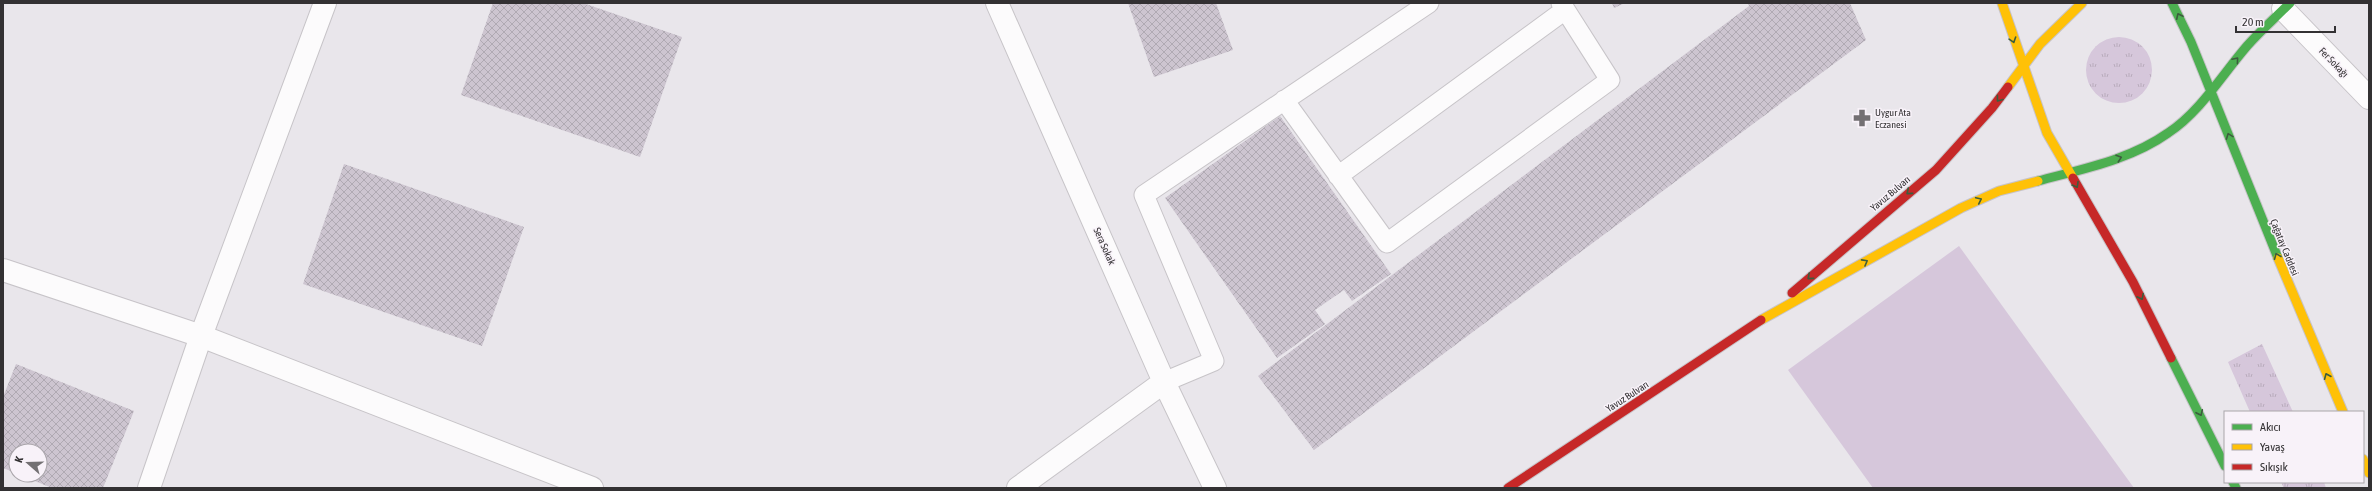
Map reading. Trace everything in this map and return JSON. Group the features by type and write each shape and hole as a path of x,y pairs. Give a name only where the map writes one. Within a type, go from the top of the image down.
{"main road":[{"path":"2002,3 2023,68 2047,133 2133,282 2224,464"},
{"path":"2023,68 2040,44 2082,3"},
{"name":"Çağatay Caddesi","path":"2172,3 2211,90 2299,310 2343,411"},
{"path":"2068,171 2099,164 2144,148 2169,133 2189,116 2248,45 2286,6"},
{"name":"Yavuz Bulvarı","path":"1758,322 1936,170 1974,130 2023,68"},
{"name":"Yavuz Bulvarı","path":"1508,488 1758,322 1961,208 1998,191 2068,171"},
{"path":"2364,461 2369,473"}],"street":[{"path":"149,488 201,336 325,3"},
{"name":"Sera Sokak","path":"997,3 1164,382 1215,488"},
{"name":"Fer Sokağı","path":"2286,6 2369,98"},
{"path":"3,270 201,336 592,488"},
{"path":"1018,488 1164,382"}],"lane":[{"path":"1164,382 1214,361 1144,195 1429,3"},
{"path":"1284,100 1338,176 1387,243 1610,80 1563,6 1338,176"}],"green space":[{"path":"2119,37 2132,40 2142,47 2149,57 2152,70 2149,83 2142,93 2132,100 2119,103 2106,100 2096,93 2089,83 2086,70 2089,57 2096,47 2106,40"},
{"path":"1959,246 2134,488 1873,488 1788,370"},
{"path":"2262,344 2293,411 2250,411 2228,362"},
{"path":"2282,483 2324,483 2326,488 2284,488"}],"building":[{"path":"493,3 583,3 682,37 640,157 461,95"},
{"path":"1128,3 1216,3 1233,50 1154,77"},
{"path":"1612,3 1625,3 1614,8"},
{"path":"1748,3 1850,3 1866,40 1314,450 1258,376 1749,6"},
{"path":"1280,116 1391,274 1352,301 1344,290 1315,310 1325,324 1277,358 1165,198"},
{"path":"344,164 524,227 482,346 303,284"},
{"path":"16,364 134,411 103,488 52,488 40,483 48,483 48,443 8,443 8,470 3,468 3,397"}],"traffic: fast":[{"path":"2172,3 2191,42 2278,258"},
{"path":"2038,181 2088,168 2122,157 2168,133 2190,115 2247,46 2290,3"},
{"path":"2171,358 2224,464"},
{"path":"2234,483 2236,488"}],"traffic: slow":[{"path":"2002,3 2047,133 2073,178"},
{"path":"2008,87 2040,44 2082,3"},
{"path":"1761,320 1961,208 1999,191 2038,181"},
{"path":"2278,258 2343,411"},
{"path":"2364,461 2369,473"}],"traffic: jam":[{"path":"1792,293 1936,170 1992,108 2008,87"},
{"path":"2073,178 2133,282 2171,358"},
{"path":"1508,488 1761,320"}],"place":[{"name":"Uygur Ata Eczanesi","path":"1862,118"}]}
